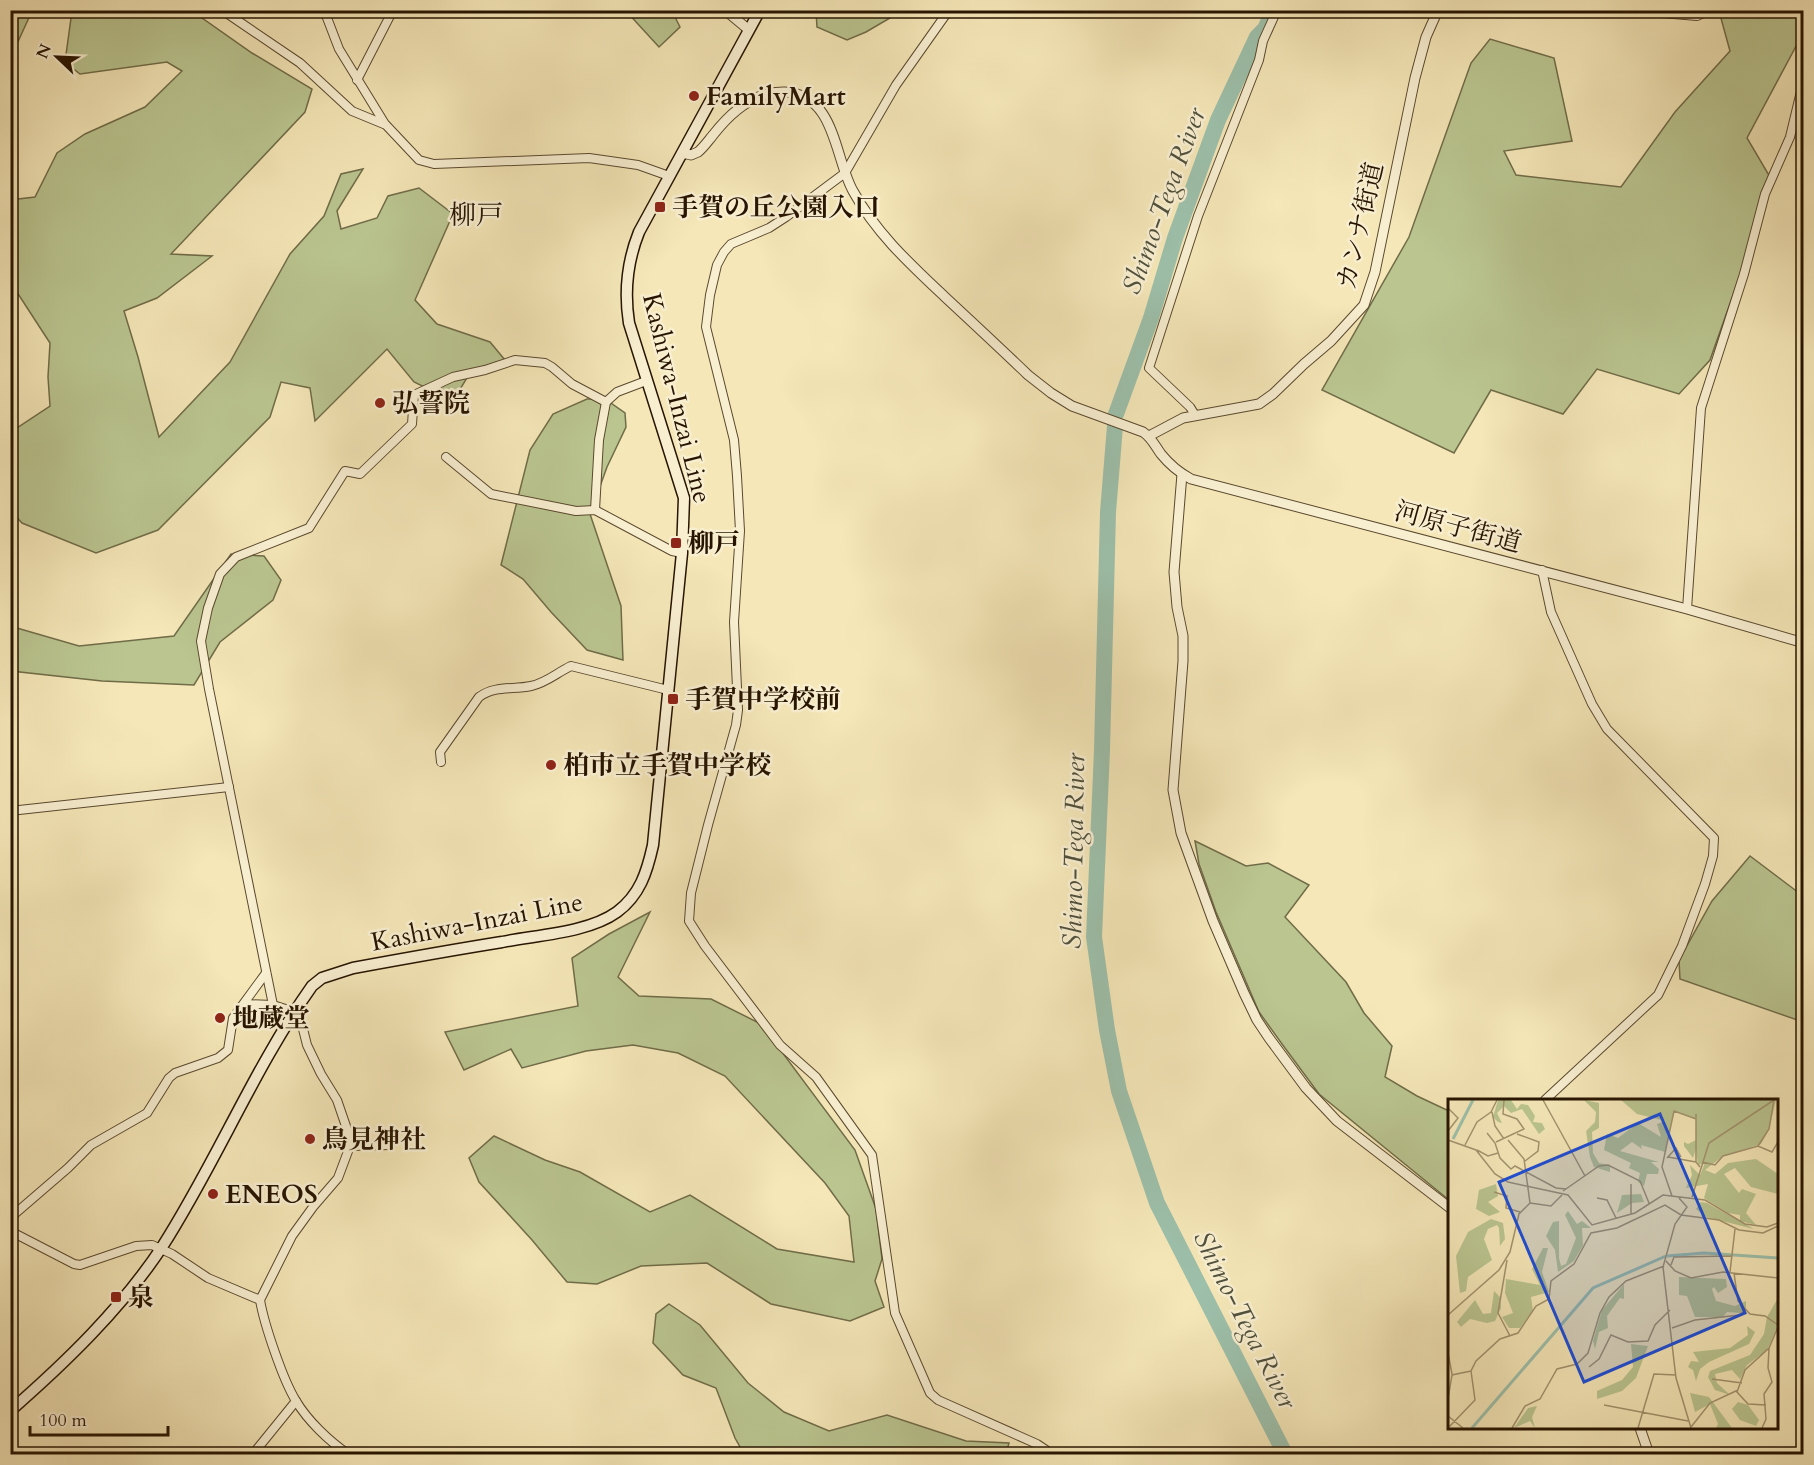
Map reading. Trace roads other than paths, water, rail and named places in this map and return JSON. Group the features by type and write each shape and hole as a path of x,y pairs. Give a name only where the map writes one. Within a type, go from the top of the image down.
{"main road":[{"name":"Kashiwa-Inzai Line","path":"10,1411 64,1362 118,1305 161,1248 312,986 335,972 601,921 627,904 643,880 653,845 682,553 684,498 629,323 626,282 633,247 669,176 760,10"}],"street":[{"path":"222,10 300,63 352,111 386,125"},
{"path":"324,10 339,49 357,80 386,125 419,160 434,164 589,158 638,165 669,176"},
{"path":"357,80 393,10"},
{"path":"725,10 749,30"},
{"path":"949,10 884,105 845,173 769,228 731,244 717,265 706,327 734,440 738,487 740,531 734,622 738,710 691,893 689,921 780,1046 816,1077 872,1155 895,1313 930,1393 938,1400 1037,1444 1052,1455"},
{"path":"1195,415 1190,407 1149,368 1198,216 1259,60 1263,41 1277,10"},
{"name":"カンナ街道","path":"1149,436 1173,423 1195,415 1259,404 1331,341 1364,305 1375,272 1415,78 1426,37 1437,10"},
{"path":"1626,10 1697,16 1710,10"},
{"path":"1801,10 1803,20"},
{"path":"1687,609 1701,408 1744,274 1765,194 1790,137 1803,79"},
{"name":"河原子街道","path":"682,153 698,152 741,107 756,97 784,92 806,99 818,108 828,121 852,189 867,214 894,249 1028,375 1051,393 1072,406 1135,427 1149,436 1161,454 1182,474 1191,479 1542,570 1803,643"},
{"path":"273,1005 201,641 208,608 220,574 236,557 309,528 345,471 360,474 412,424 414,395 453,377 515,360 545,363 572,384 606,402"},
{"path":"595,510 599,440 606,402 617,392 646,381"},
{"path":"446,457 491,494 576,511 595,510 672,551 682,553"},
{"path":"1182,474 1174,572 1176,607 1183,636 1183,661 1173,790 1181,833 1244,993 1269,1038 1306,1088 1337,1121 1448,1207"},
{"path":"1542,570 1551,612 1592,704 1607,729 1714,838 1713,856 1705,884 1682,946 1658,995 1547,1099"},
{"path":"441,762 440,752 479,697 495,689 532,686 571,666 668,690"},
{"path":"10,811 229,787"},
{"path":"10,1218 68,1168 91,1144 147,1113 169,1078 175,1073 218,1058 228,1050 233,1018 266,974"},
{"path":"245,1004 273,1005 295,1012 302,1025 307,1045 337,1100 348,1132 350,1146 338,1178 306,1215 292,1236 260,1300 274,1348 296,1401 335,1446 348,1455"},
{"path":"350,1146 390,1145"},
{"path":"10,1231 80,1265 136,1246 152,1245 161,1248 208,1278 260,1300"},
{"path":"253,1455 296,1401"},
{"path":"1640,1429 1649,1455"}],"waterway":[{"name":"Shimo-Tega River","path":"1116,414 1151,318 1175,238 1218,120 1257,37 1265,29 1273,11"},
{"name":"Shimo-Tega River","path":"1115,426 1108,512 1102,750 1094,937 1107,1030 1119,1091 1157,1203 1285,1454"}],"place":[{"name":"FamilyMart","path":"694,96"},
{"name":"手賀の丘公園入口","path":"660,207"},
{"name":"弘誓院","path":"380,403"},
{"name":"柳戸","path":"676,543"},
{"name":"手賀中学校前","path":"673,699"},
{"name":"柏市立手賀中学校","path":"551,765"},
{"name":"地蔵堂","path":"220,1018"},
{"name":"鳥見神社","path":"310,1139"},
{"name":"ENEOS","path":"213,1194"},
{"name":"泉","path":"116,1297"}],"district":[{"name":"柳戸","path":"476,215"}]}
